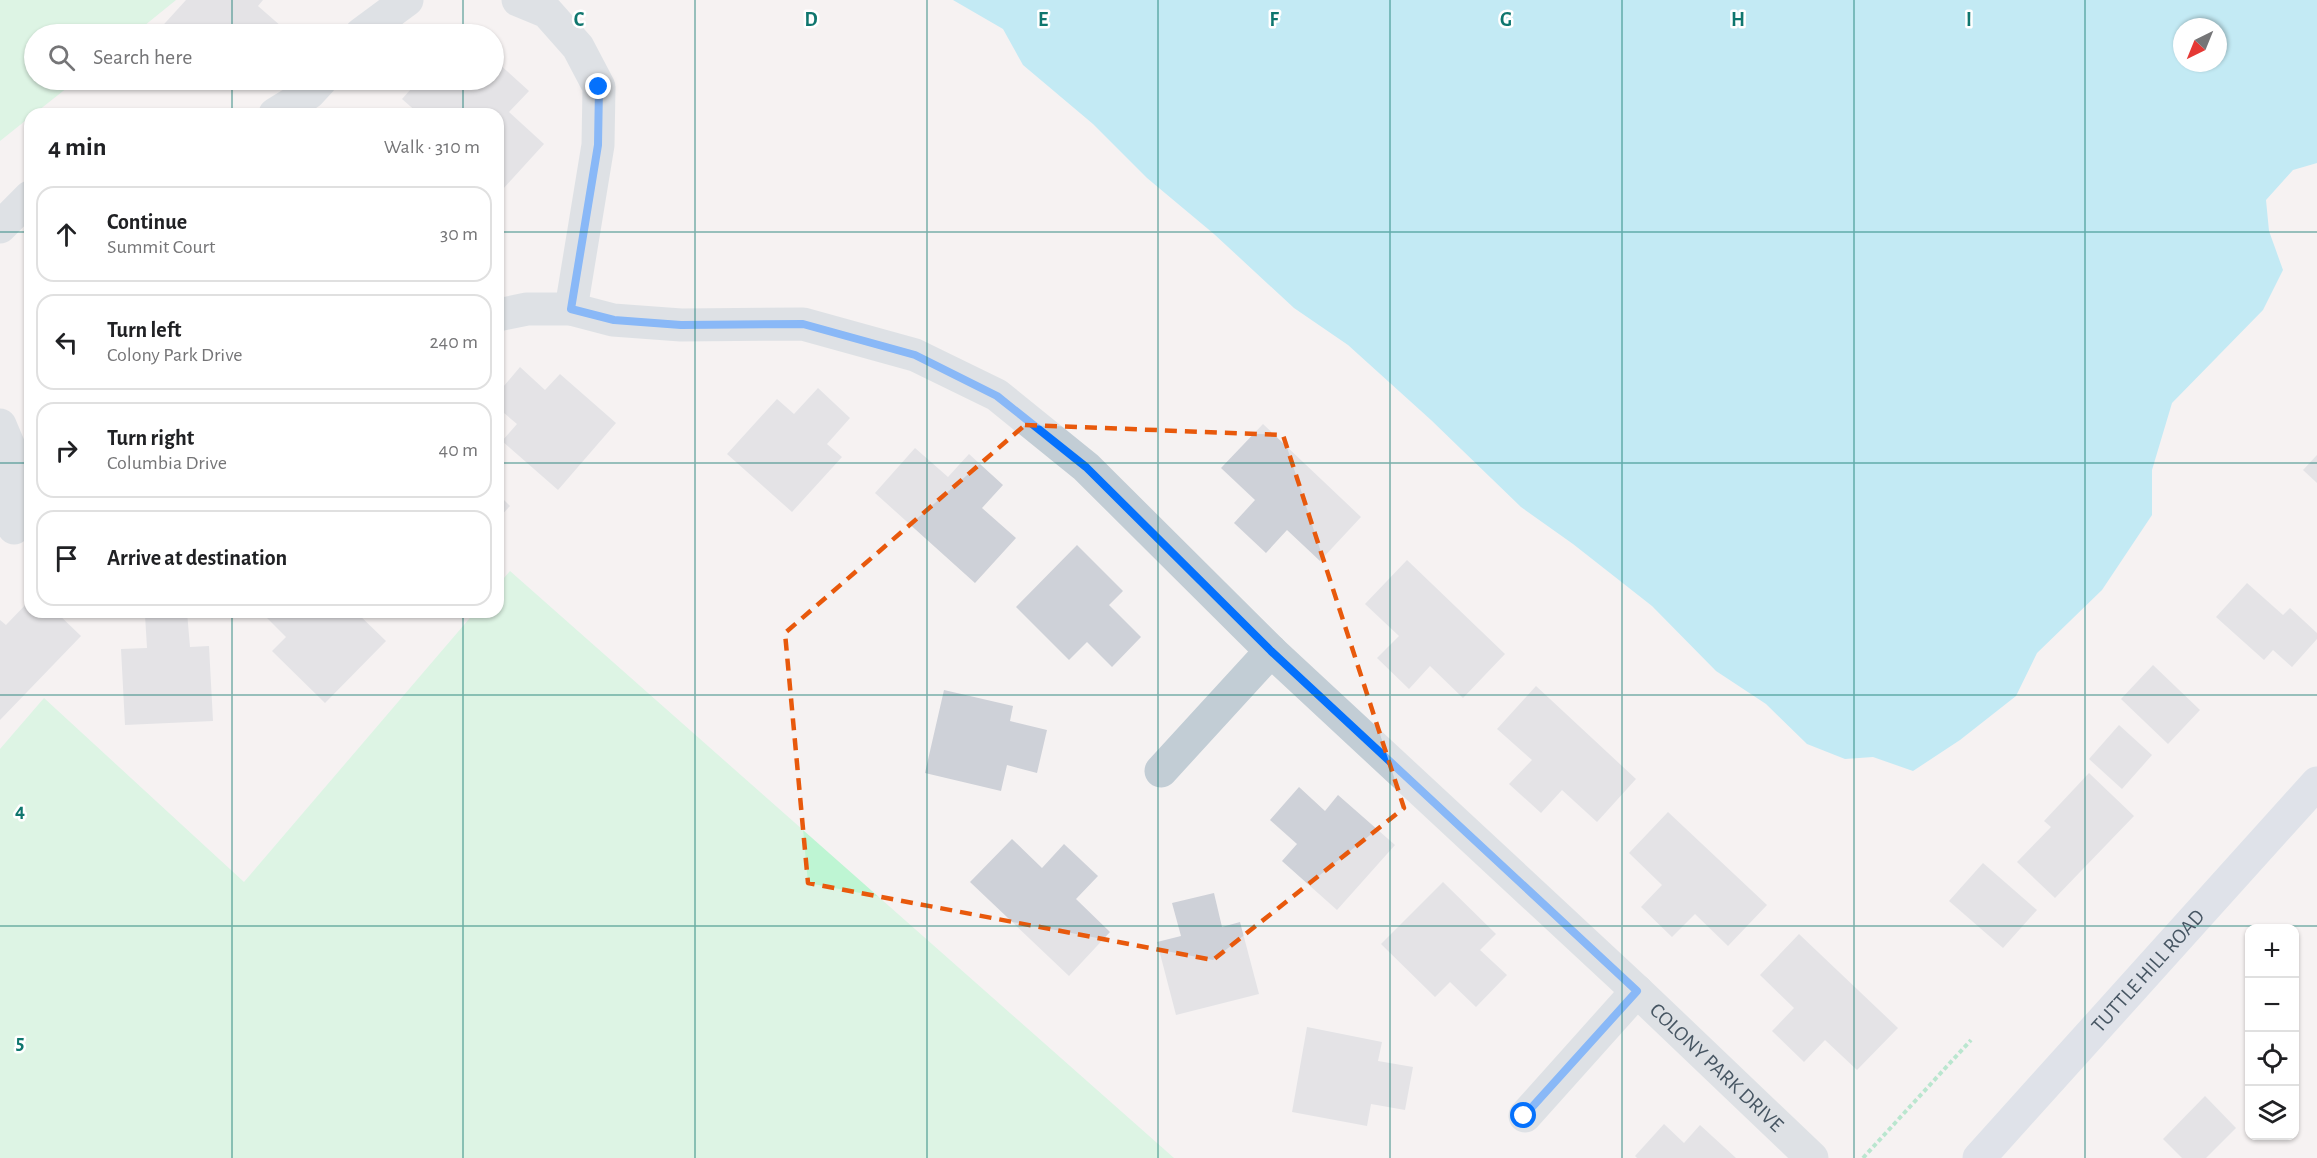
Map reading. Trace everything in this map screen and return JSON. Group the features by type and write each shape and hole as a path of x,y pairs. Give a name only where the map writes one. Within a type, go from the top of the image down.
{"main road":[{"name":"TUTTLE HILL ROAD","path":"1979,1158 2317,783"}],"street":[{"path":"375,24 407,0"},
{"path":"518,0 547,12 578,47 599,87 598,145 571,309"},
{"path":"285,108 312,90"},
{"path":"0,227 24,203"},
{"name":"COLONY PARK DRIVE","path":"504,314 527,309 571,309 614,320 670,324 803,324 915,355 997,396 1086,467 1271,651 1637,991 1812,1158"},
{"path":"0,425 13,456 15,529"},
{"path":"1161,771 1271,651"},
{"path":"1524,1116 1637,991"}],"path":[{"path":"1863,1158 1971,1040"}],"highlighted area":[{"path":"1025,425 1283,435 1404,808 1213,960 808,883 785,633"}],"green space":[{"path":"0,0 176,0 146,24 24,24 24,90 64,90 42,108 24,108 24,122 0,141"},
{"path":"510,571 1174,1158 0,1158 0,749 44,698 244,882 470,618 504,618 504,578"}],"water":[{"path":"953,0 2317,0 2317,163 2293,170 2266,200 2269,231 2283,270 2263,310 2172,403 2152,470 2152,515 2102,590 2037,653 2016,696 1960,740 1913,771 1873,757 1845,759 1807,744 1766,704 1716,671 1652,606 1573,544 1521,507 1431,420 1348,345 1294,308 1214,234 1147,178 1093,124 1023,65 1003,29"}],"building":[{"path":"186,0 263,0 258,6 279,24 164,24"},
{"path":"504,68 529,91 509,112 544,144 504,188 504,108 412,108 402,99 410,90 504,90"},
{"path":"520,367 545,390 560,374 616,423 558,490 504,443 504,439 517,424 504,413 504,386"},
{"path":"818,388 850,418 827,444 842,457 792,512 727,454 777,399 794,414"},
{"path":"1263,424 1361,517 1320,561 1287,530 1266,553 1234,523 1255,500 1221,468"},
{"path":"915,448 948,477 969,454 1003,485 982,508 1016,538 975,583 875,493"},
{"path":"2317,455 2317,483 2303,470"},
{"path":"504,500 510,506 504,512"},
{"path":"1077,545 1123,591 1109,605 1141,637 1112,667 1087,642 1069,660 1016,607"},
{"path":"1407,560 1505,654 1463,698 1430,666 1409,689 1377,658 1399,636 1365,604"},
{"path":"2247,583 2283,615 2290,608 2317,633 2317,639 2292,667 2273,650 2264,660 2216,617"},
{"path":"24,606 24,618 62,618 81,636 0,720 0,620 6,625"},
{"path":"145,618 188,618 190,647 209,646 213,721 125,725 121,649 147,648"},
{"path":"267,618 362,618 386,641 325,703 272,651 286,637"},
{"path":"2153,665 2200,710 2168,744 2121,699"},
{"path":"1536,686 1636,779 1597,822 1562,790 1541,813 1509,784 1532,760 1497,729"},
{"path":"944,690 1013,706 1010,721 1047,730 1037,773 1007,765 1001,791 925,773"},
{"path":"2119,725 2152,755 2122,789 2089,759"},
{"path":"2089,773 2134,816 2055,898 2017,862 2051,827 2044,821"},
{"path":"1299,787 1325,811 1338,795 1395,845 1337,910 1282,861 1297,844 1270,820"},
{"path":"1668,812 1767,905 1728,946 1695,914 1672,937 1641,907 1662,885 1629,853"},
{"path":"1012,839 1042,868 1064,844 1098,876 1076,899 1110,932 1069,976 970,882"},
{"path":"1983,863 2037,910 2003,948 1949,901"},
{"path":"1443,882 1496,934 1480,950 1507,975 1476,1007 1450,982 1435,997 1381,944"},
{"path":"1214,893 1222,927 1240,922 1259,994 1176,1015 1157,942 1181,936 1172,903"},
{"path":"1799,934 1898,1028 1857,1070 1825,1040 1804,1062 1772,1031 1794,1008 1760,975"},
{"path":"1307,1027 1382,1042 1378,1061 1413,1067 1405,1110 1371,1104 1367,1126 1292,1112"},
{"path":"2205,1096 2236,1128 2206,1158 2182,1158 2163,1139"},
{"path":"1664,1124 1684,1143 1700,1125 1736,1158 1637,1158 1635,1156"}],"route":[{"path":"599,87 598,145 571,309 614,320 681,325 803,324 915,355 997,396 1086,467 1271,651 1637,991 1524,1116"}]}
